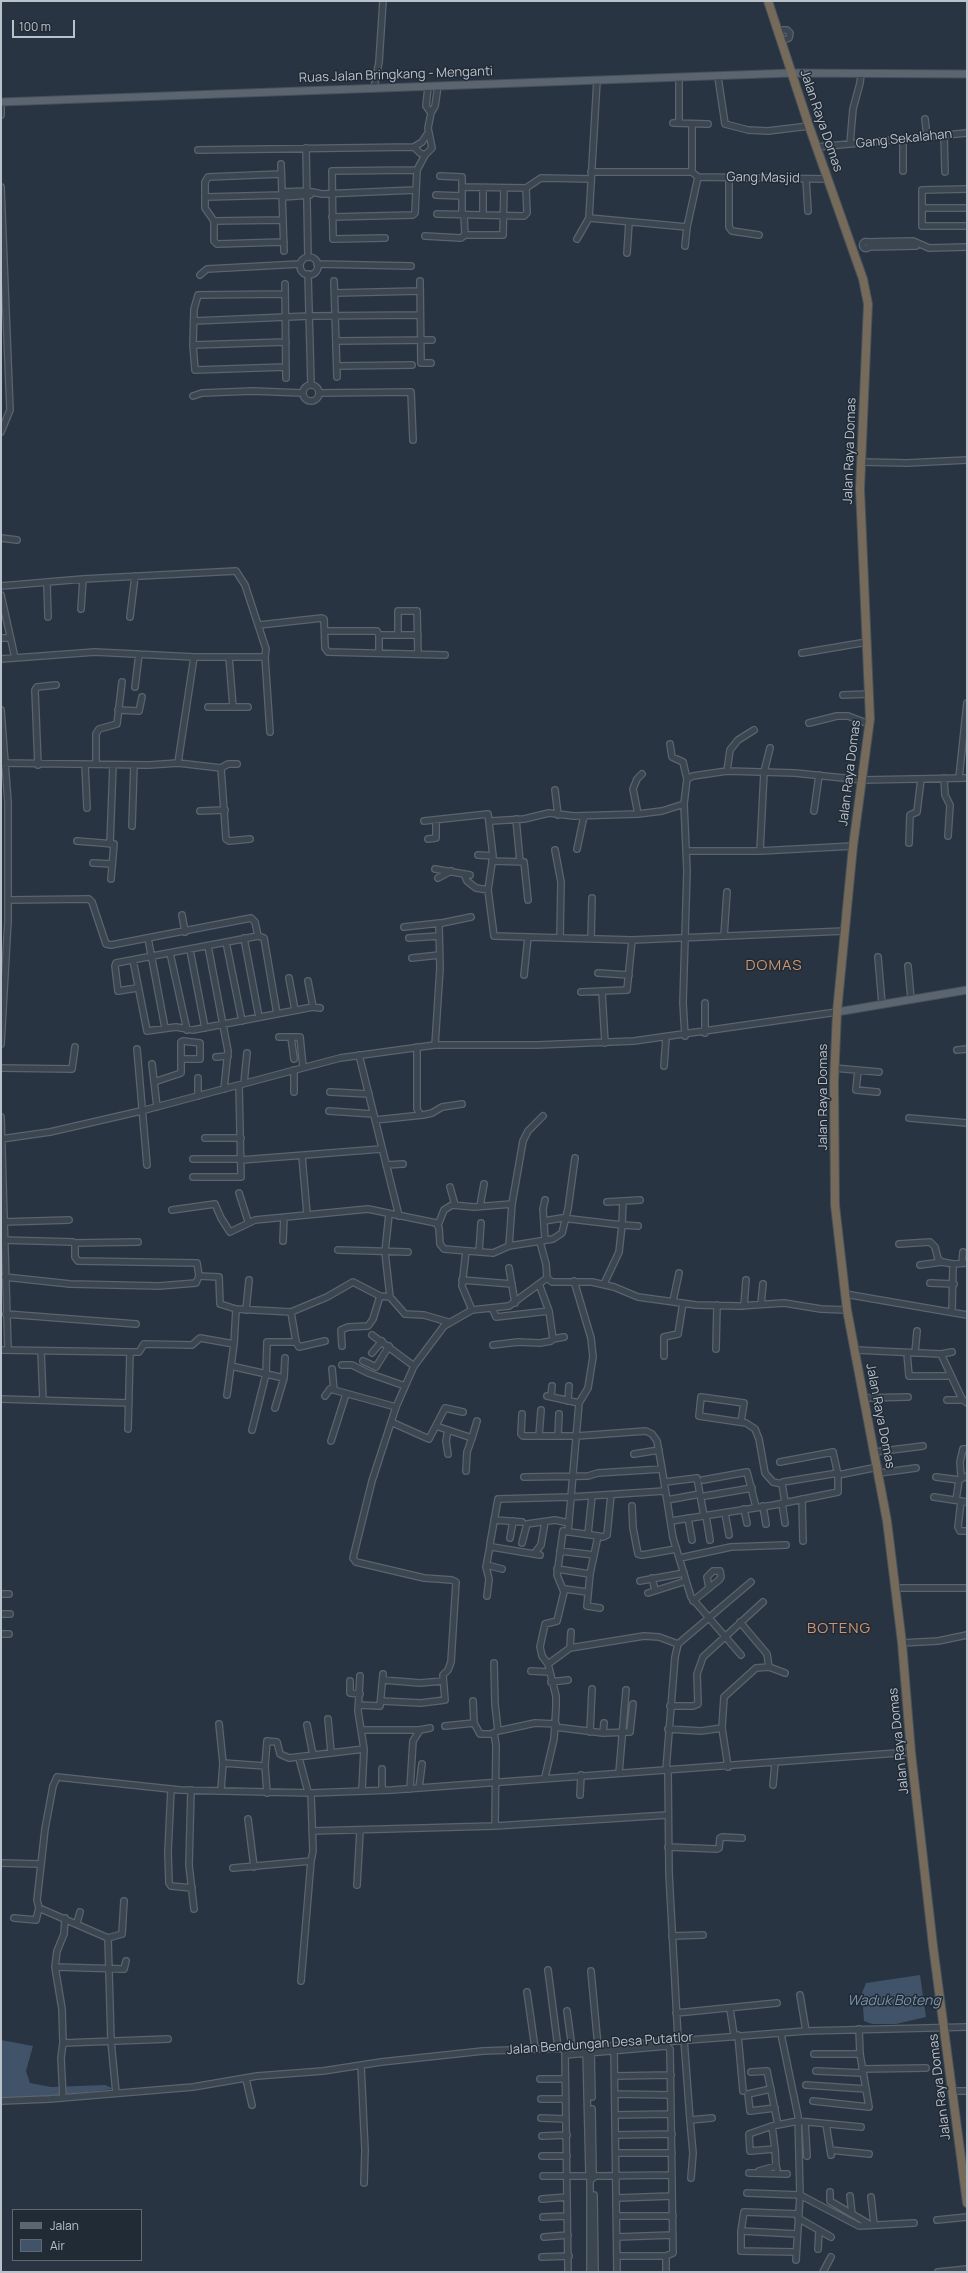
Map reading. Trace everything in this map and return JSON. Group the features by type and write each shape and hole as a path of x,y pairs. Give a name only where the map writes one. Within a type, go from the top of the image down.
{"highway":[{"name":"Jalan Raya Domas","path":"768,1 809,126 863,279 868,304 861,462 861,544 867,642 869,724 863,780 853,846 837,1012 834,1068 836,1205 845,1294 875,1452 895,1588 902,1643 911,1752 933,1946 945,2026 967,2203"}],"main road":[{"name":"Ruas Jalan Bringkang - Menganti","path":"1,102 597,80 718,77 791,73 967,74"},
{"path":"837,1012 967,990"}],"street":[{"path":"374,88 379,62 383,1"},
{"path":"850,144 853,109 860,83 860,74"},
{"path":"718,77 725,124 748,130 768,131 809,126"},
{"path":"679,78 676,123 708,124"},
{"path":"577,239 589,218 597,80"},
{"path":"198,150 414,147 422,142 428,132 431,113 435,106 438,86"},
{"path":"428,87 426,106 431,113"},
{"path":"1,102 1,115"},
{"path":"925,119 927,137"},
{"path":"692,124 692,172"},
{"path":"332,217 413,215 415,212 416,170 425,155 430,153 432,148 428,132"},
{"name":"Gang Sekalahan","path":"817,147 967,133"},
{"path":"944,135 945,172"},
{"path":"903,171 904,139"},
{"path":"414,147 420,153 425,155"},
{"path":"306,148 308,257"},
{"path":"281,164 284,251"},
{"path":"385,238 333,239 332,171 416,170"},
{"path":"591,172 692,172 698,177 687,227 685,246"},
{"path":"281,174 208,177 205,182 205,208 214,221 214,241 218,244 284,242"},
{"path":"440,176 460,176 465,235"},
{"name":"Gang Masjid","path":"698,177 828,179"},
{"path":"462,187 526,188 541,178 591,179"},
{"path":"729,178 729,227 732,231 759,235"},
{"path":"806,179 808,211"},
{"path":"1,187 10,410 1,432"},
{"path":"483,188 483,215"},
{"path":"425,236 461,238 465,235 503,235 505,215 504,188"},
{"path":"437,214 526,215 526,188"},
{"path":"967,189 922,190 922,226 967,226"},
{"path":"206,197 416,190"},
{"path":"436,195 462,196"},
{"path":"922,208 967,208"},
{"path":"589,218 687,227"},
{"path":"214,221 284,220"},
{"path":"627,253 629,222"},
{"path":"868,244 913,241 929,248 967,247"},
{"path":"852,246 862,246 866,249 868,244"},
{"path":"868,244 916,246"},
{"path":"200,274 207,270 300,264 305,258 308,257"},
{"path":"308,257 314,259 317,264 316,270 308,274"},
{"path":"300,264 302,271 308,274"},
{"path":"317,264 410,266"},
{"path":"308,274 311,384"},
{"path":"334,281 337,377"},
{"path":"420,281 421,363 430,363"},
{"path":"285,284 286,378"},
{"path":"335,293 420,291"},
{"path":"285,294 198,295 194,309 193,345 195,370 286,367"},
{"path":"194,321 310,316 420,315"},
{"path":"336,341 432,340"},
{"path":"193,345 286,342"},
{"path":"337,366 412,365"},
{"path":"1,382 8,381"},
{"path":"311,384 318,388 319,393 315,400 311,401 303,397 302,393 306,385 311,384"},
{"path":"193,396 202,393 253,391 302,393"},
{"path":"319,393 411,392 413,440"},
{"path":"861,462 907,463 967,460"},
{"path":"1,538 17,540"},
{"path":"1,586 83,579 236,571 245,585 266,649 265,657 270,732"},
{"path":"130,616 135,576"},
{"path":"81,609 83,579"},
{"path":"46,583 48,617"},
{"path":"1,595 15,658"},
{"path":"398,634 398,611 413,610 418,613 418,654"},
{"path":"259,625 322,618 324,619 325,648 328,652 445,655"},
{"path":"325,631 377,630 379,635 379,653"},
{"path":"379,635 418,635"},
{"path":"1,638 10,638"},
{"path":"802,653 867,642"},
{"path":"1,659 79,652 194,657 265,657"},
{"path":"135,687 139,654"},
{"path":"178,763 194,657"},
{"path":"229,657 233,707"},
{"path":"96,764 97,731 116,724 122,682"},
{"path":"38,765 35,690 37,687 56,685"},
{"path":"843,695 869,694"},
{"path":"118,710 139,711 142,697"},
{"path":"959,778 965,707 967,703"},
{"path":"208,707 248,707"},
{"path":"1,710 8,900 1,1044"},
{"path":"809,723 842,716 857,718 869,724"},
{"path":"724,771 730,750 738,740 754,730"},
{"path":"670,744 672,757 683,762 687,779 684,804 686,851 683,1003 685,1036"},
{"path":"760,851 764,772 770,748"},
{"path":"3,763 38,765 134,765 178,763 221,768 228,764 236,764"},
{"path":"85,764 87,808"},
{"path":"110,844 113,765"},
{"path":"132,826 134,765"},
{"path":"221,768 227,840 250,839"},
{"path":"687,779 693,776 724,771 819,775 863,780 967,778"},
{"path":"638,814 633,789 637,778 642,774"},
{"path":"814,811 819,775"},
{"path":"944,778 945,795 950,805 948,836"},
{"path":"909,843 910,815 917,812 921,779"},
{"path":"555,790 558,815"},
{"path":"491,821 547,814 584,816 662,812 684,804"},
{"path":"200,811 225,810"},
{"path":"424,821 436,821 487,814 491,821 493,859 488,890 494,936 632,940 845,931"},
{"path":"577,849 584,816"},
{"path":"516,819 520,862"},
{"path":"428,839 436,838 436,821"},
{"path":"77,841 114,844 111,880"},
{"path":"686,851 760,851 853,846"},
{"path":"555,850 560,874 560,938"},
{"path":"478,855 493,859 524,862 526,865 528,900"},
{"path":"92,863 112,864"},
{"path":"435,868 467,874 467,881 476,888 488,890"},
{"path":"438,878 451,871"},
{"path":"724,936 727,892"},
{"path":"591,939 592,898"},
{"path":"8,900 89,899 92,902 108,945 185,932 251,918 255,922 258,936"},
{"path":"182,916 185,932"},
{"path":"404,927 440,923 471,917"},
{"path":"435,1045 440,923"},
{"path":"138,988 120,992 115,964 258,936 264,938 277,1014"},
{"path":"409,938 440,936"},
{"path":"148,938 165,1028"},
{"path":"244,938 259,1017"},
{"path":"524,975 528,938"},
{"path":"581,992 627,990 632,940"},
{"path":"226,942 242,1021"},
{"path":"208,946 228,1056 224,1089"},
{"path":"190,950 205,1028"},
{"path":"170,953 187,1030"},
{"path":"412,958 439,954"},
{"path":"878,956 882,1004"},
{"path":"133,960 147,1031 165,1028 187,1030 205,1028 295,1010 313,1007 320,1008"},
{"path":"908,966 911,999"},
{"path":"598,973 629,975"},
{"path":"289,978 295,1010"},
{"path":"308,981 313,1007"},
{"path":"602,992 605,1043"},
{"path":"705,1003 706,1033"},
{"path":"1,1139 50,1132 141,1111 303,1067 359,1055 435,1045 605,1043 666,1038 837,1012"},
{"path":"279,1037 300,1037 303,1067"},
{"path":"291,1037 294,1059"},
{"path":"664,1066 666,1038"},
{"path":"154,1082 179,1074 183,1041 200,1043 200,1060 181,1059"},
{"path":"1,1068 72,1069 75,1047"},
{"path":"417,1047 417,1109 420,1114"},
{"path":"137,1049 141,1111 147,1165"},
{"path":"957,1050 967,1049"},
{"path":"193,1177 241,1177 241,1084 247,1053"},
{"path":"359,1055 381,1149 399,1216"},
{"path":"216,1056 228,1056"},
{"path":"152,1064 157,1107"},
{"path":"834,1068 879,1072"},
{"path":"294,1070 294,1092"},
{"path":"858,1070 856,1090 877,1092"},
{"path":"198,1078 198,1096"},
{"path":"330,1092 369,1094"},
{"path":"329,1110 374,1117 432,1113 442,1107 462,1104"},
{"path":"508,1246 512,1204 523,1141 528,1131 543,1116"},
{"path":"1,1117 2,1240 8,1350"},
{"path":"909,1118 967,1123"},
{"path":"204,1138 241,1138"},
{"path":"193,1159 241,1160 381,1149"},
{"path":"302,1156 307,1214"},
{"path":"512,1204 480,1206 455,1205 444,1210 438,1225 441,1248 493,1253 508,1246 542,1241 562,1234 566,1219 575,1158"},
{"path":"386,1165 403,1164"},
{"path":"480,1206 484,1184"},
{"path":"450,1187 455,1205"},
{"path":"239,1193 248,1222"},
{"path":"545,1200 542,1241 547,1278 552,1282 574,1281 604,1284 638,1297 683,1303 744,1306 789,1303 821,1309 848,1310"},
{"path":"607,1202 640,1200"},
{"path":"604,1284 619,1252 623,1201"},
{"path":"172,1210 213,1203 217,1205 228,1231 248,1222 360,1208 430,1221 438,1225"},
{"path":"389,1214 385,1252 390,1297 405,1314 424,1315 448,1322"},
{"path":"283,1241 284,1217"},
{"path":"544,1221 566,1219 638,1226"},
{"path":"3,1222 69,1220"},
{"path":"479,1252 481,1223"},
{"path":"2,1240 75,1243 138,1242"},
{"path":"899,1244 930,1242 935,1247 938,1259 942,1262"},
{"path":"5,1277 70,1284 160,1286 196,1283 199,1276 197,1263 78,1261 74,1257 75,1243"},
{"path":"338,1250 408,1252"},
{"path":"466,1251 462,1280 463,1292 472,1310"},
{"path":"920,1265 942,1262 953,1264 965,1263 963,1252"},
{"path":"952,1312 954,1284 953,1264"},
{"path":"509,1268 515,1303"},
{"path":"673,1301 679,1273"},
{"path":"199,1276 218,1276 220,1304 236,1309 291,1312 327,1297 351,1282 357,1283 380,1296 390,1297"},
{"path":"381,1701 442,1702 445,1700 443,1675 448,1670 451,1662 456,1582 452,1580 424,1578 356,1562 353,1558 372,1481 396,1407 414,1366 448,1322 472,1310 506,1307 515,1303 547,1278"},
{"path":"246,1310 249,1280"},
{"path":"462,1280 512,1284"},
{"path":"744,1306 746,1280"},
{"path":"545,1777 556,1725 556,1696 551,1682 548,1664 540,1651 541,1636 546,1624 557,1621 565,1590 558,1579 557,1569 560,1551 566,1532 572,1497 579,1403 588,1388 593,1357 591,1338 574,1281"},
{"path":"930,1283 954,1284"},
{"path":"539,1284 550,1311 553,1339"},
{"path":"761,1304 763,1284"},
{"path":"845,1294 967,1315"},
{"path":"342,1346 341,1330 348,1327 368,1326 373,1319 380,1296"},
{"path":"664,1356 664,1337 678,1334 683,1303"},
{"path":"716,1349 717,1305"},
{"path":"492,1308 496,1318 550,1311"},
{"path":"227,1394 234,1344 236,1309"},
{"path":"291,1312 296,1342 299,1347 325,1342"},
{"path":"6,1314 136,1324"},
{"path":"915,1353 917,1331"},
{"path":"372,1335 390,1346 414,1366"},
{"path":"493,1345 518,1342 540,1344 564,1337"},
{"path":"1,1350 130,1352 140,1351 144,1344 192,1345 200,1338 234,1344"},
{"path":"372,1353 382,1341"},
{"path":"252,1430 266,1374 267,1342 296,1342"},
{"path":"363,1361 376,1367 390,1346"},
{"path":"41,1350 43,1400"},
{"path":"856,1350 941,1354 952,1352"},
{"path":"128,1429 130,1352"},
{"path":"907,1352 909,1376 951,1376"},
{"path":"941,1354 965,1402"},
{"path":"276,1408 284,1378 285,1358"},
{"path":"342,1365 352,1365 368,1373 405,1386"},
{"path":"231,1366 284,1378"},
{"path":"332,1369 334,1390"},
{"path":"552,1386 549,1397 579,1403"},
{"path":"568,1401 570,1386"},
{"path":"325,1396 328,1390 334,1390 396,1407"},
{"path":"331,1441 346,1394"},
{"path":"741,1422 744,1403 701,1397 699,1416 741,1422 755,1429 759,1439 765,1473 768,1479 782,1484 783,1482 838,1474 916,1468"},
{"path":"865,1398 908,1397"},
{"path":"1,1399 129,1403"},
{"path":"946,1400 965,1402"},
{"path":"391,1422 426,1438 430,1438 446,1408 463,1412"},
{"path":"540,1436 541,1410"},
{"path":"522,1414 520,1434 540,1436 577,1436 646,1431 654,1436 659,1450 676,1549 693,1601 741,1655"},
{"path":"558,1436 559,1414"},
{"path":"466,1471 467,1452 477,1422"},
{"path":"436,1426 472,1438"},
{"path":"448,1430 446,1441 448,1454"},
{"path":"875,1452 923,1446"},
{"path":"634,1454 659,1450"},
{"path":"967,1450 963,1450 960,1462 962,1478 958,1527 960,1531 967,1531"},
{"path":"671,1521 836,1494 839,1490 838,1474 832,1452 780,1462"},
{"path":"524,1477 573,1476 662,1469"},
{"path":"702,1480 747,1472 756,1507"},
{"path":"665,1482 696,1477 703,1495 705,1516 710,1540"},
{"path":"936,1477 962,1478"},
{"path":"782,1484 785,1523"},
{"path":"667,1500 752,1488"},
{"path":"487,1596 489,1579 487,1565 498,1499 611,1496 665,1491"},
{"path":"588,1534 592,1496"},
{"path":"566,1532 603,1537 607,1534 611,1496"},
{"path":"934,1497 961,1501"},
{"path":"802,1499 804,1541"},
{"path":"632,1506 633,1528 640,1555 676,1549"},
{"path":"763,1506 766,1524"},
{"path":"744,1509 747,1523"},
{"path":"725,1513 730,1535"},
{"path":"688,1518 692,1540"},
{"path":"494,1520 522,1522"},
{"path":"522,1543 526,1525 555,1520 567,1523"},
{"path":"510,1538 513,1521"},
{"path":"490,1546 537,1555 541,1545 545,1522"},
{"path":"598,1536 587,1592 587,1606 600,1608"},
{"path":"680,1558 731,1547 786,1546"},
{"path":"560,1551 594,1555"},
{"path":"487,1565 502,1569"},
{"path":"557,1569 590,1574"},
{"path":"640,1581 684,1573"},
{"path":"652,1578 655,1590"},
{"path":"648,1593 686,1581"},
{"path":"691,2178 693,2153 681,2039 676,2013 668,1847 667,1770 670,1706 678,1644 751,1582"},
{"path":"693,1601 709,1588"},
{"path":"895,1588 967,1588"},
{"path":"565,1590 587,1592"},
{"path":"1,1594 9,1594"},
{"path":"670,1706 693,1706 698,1704 697,1674 700,1662 706,1652 763,1602"},
{"path":"1,1614 10,1614"},
{"path":"740,1622 767,1654 769,1667"},
{"path":"570,1648 571,1632"},
{"path":"1,1634 9,1634"},
{"path":"902,1643 938,1641 967,1635"},
{"path":"548,1664 570,1648 652,1636 678,1644"},
{"path":"494,1663 496,1732 495,1826"},
{"path":"728,1767 722,1728 725,1696 756,1668 769,1667 784,1673"},
{"path":"531,1671 549,1672"},
{"path":"359,1706 379,1706 381,1701 383,1674"},
{"path":"360,1676 360,1729 362,1730 364,1749 362,1790"},
{"path":"383,1680 420,1683 443,1680"},
{"path":"551,1682 568,1680"},
{"path":"350,1681 350,1693 360,1694"},
{"path":"590,1732 592,1689"},
{"path":"619,1773 626,1690"},
{"path":"473,1701 474,1723 480,1734 535,1723 556,1725 590,1732 623,1733 631,1730 633,1704"},
{"path":"328,1719 331,1752"},
{"path":"445,1726 474,1723"},
{"path":"603,1733 604,1723"},
{"path":"219,1724 223,1763 221,1790"},
{"path":"307,1725 313,1756"},
{"path":"362,1730 420,1730 430,1728"},
{"path":"668,1729 701,1731 722,1728"},
{"path":"410,1789 413,1741 420,1730"},
{"path":"267,1793 265,1766 266,1744 270,1740 277,1742 283,1757 299,1758 331,1752 364,1749"},
{"path":"14,1918 36,1920 39,1908 36,1894 40,1864 53,1786 57,1777 171,1789 267,1793 309,1793 410,1789 545,1777 728,1767 911,1752"},
{"path":"299,1758 309,1793 312,1831 301,1981"},
{"path":"223,1763 265,1766"},
{"path":"773,1785 775,1763"},
{"path":"419,1788 422,1764"},
{"path":"382,1769 382,1790"},
{"path":"580,1795 581,1776"},
{"path":"171,1789 168,1852 170,1883 171,1886 192,1888"},
{"path":"191,1790 189,1865 194,1909"},
{"path":"312,1831 360,1831 495,1826 668,1815"},
{"path":"248,1819 254,1867"},
{"path":"357,1886 360,1831"},
{"path":"668,1847 717,1849 719,1848 720,1838 722,1837 742,1838"},
{"path":"233,1868 311,1861"},
{"path":"1,1864 40,1864"},
{"path":"39,1908 77,1923 108,1938 122,1934 124,1901"},
{"path":"77,1923 80,1912"},
{"path":"63,2098 61,2062 63,2043 62,2010 55,1967 57,1951 64,1934 65,1918"},
{"path":"672,1936 703,1935"},
{"path":"108,1938 107,1969 111,2041 116,2092"},
{"path":"55,1967 124,1969 126,1961"},
{"path":"548,1970 558,2048"},
{"path":"591,1971 598,2047"},
{"path":"527,1992 535,2048"},
{"path":"800,1995 806,2031"},
{"path":"676,2013 730,2009 733,2006 777,2003"},
{"path":"730,2009 736,2035 743,2091"},
{"path":"567,2011 572,2048"},
{"name":"Jalan Bendungan Desa Putatlor","path":"1,2100 63,2098 116,2092 193,2088 256,2076 361,2066 462,2053 535,2048 558,2048 565,2052 572,2048 589,2050 598,2047 614,2048 681,2039 736,2035 945,2026 967,2027"},
{"path":"813,2101 869,2107 862,2071 859,2029"},
{"path":"784,2033 798,2123 800,2195 795,2252 796,2260"},
{"path":"63,2043 168,2039"},
{"path":"568,2272 569,2256 567,2216 568,2197 565,2052 614,2048 669,2047 672,2114 673,2253 666,2256 617,2256"},
{"path":"614,2048 617,2272"},
{"path":"589,2050 592,2176 592,2241 590,2272"},
{"path":"814,2054 860,2054"},
{"path":"361,2066 365,2150 364,2183"},
{"path":"816,2071 862,2071 926,2068"},
{"path":"751,2072 767,2070 778,2125 775,2148 777,2174"},
{"path":"615,2076 671,2076"},
{"path":"540,2079 565,2078"},
{"path":"246,2079 252,2105"},
{"path":"806,2085 866,2089"},
{"path":"771,2089 748,2094 750,2111 775,2108"},
{"path":"953,2091 967,2091"},
{"path":"615,2094 671,2095"},
{"path":"541,2099 566,2099"},
{"path":"615,2115 672,2114"},
{"path":"541,2118 566,2119"},
{"path":"690,2120 712,2118"},
{"path":"805,2122 807,2156"},
{"path":"775,2148 751,2151 749,2149 749,2133 778,2125 805,2122 862,2127"},
{"path":"826,2124 831,2152 869,2154"},
{"path":"615,2135 672,2134"},
{"path":"542,2136 567,2135"},
{"path":"616,2153 672,2153"},
{"path":"542,2156 567,2156"},
{"path":"776,2166 751,2172 787,2174"},
{"path":"543,2176 672,2175"},
{"path":"830,2192 830,2201 871,2224"},
{"path":"747,2193 800,2195 856,2226 871,2224 890,2226 914,2223"},
{"path":"617,2198 672,2196"},
{"path":"850,2196 852,2214"},
{"path":"542,2198 568,2197"},
{"path":"871,2197 871,2224"},
{"path":"795,2252 741,2250 741,2231 744,2212 798,2216 831,2237"},
{"path":"543,2217 567,2216"},
{"path":"617,2216 673,2216"},
{"path":"937,2220 967,2217"},
{"path":"741,2231 797,2234"},
{"path":"818,2249 820,2231"},
{"path":"544,2237 568,2235"},
{"path":"617,2237 673,2236"},
{"path":"592,2241 595,2272"},
{"path":"542,2257 569,2256"},
{"path":"666,2256 666,2272"},
{"path":"822,2272 831,2258"},
{"path":"938,2272 967,2268"}],"water":[{"name":"Waduk Boteng","path":"920,1975 926,2017 896,2024 872,2024 864,2021 862,1993 866,1983"},
{"path":"1,2040 33,2046 26,2071 30,2083 51,2087 105,2085 114,2089 49,2096 1,2098"}],"district":[{"name":"DOMAS","path":"774,966"},
{"name":"BOTENG","path":"839,1629"}]}
